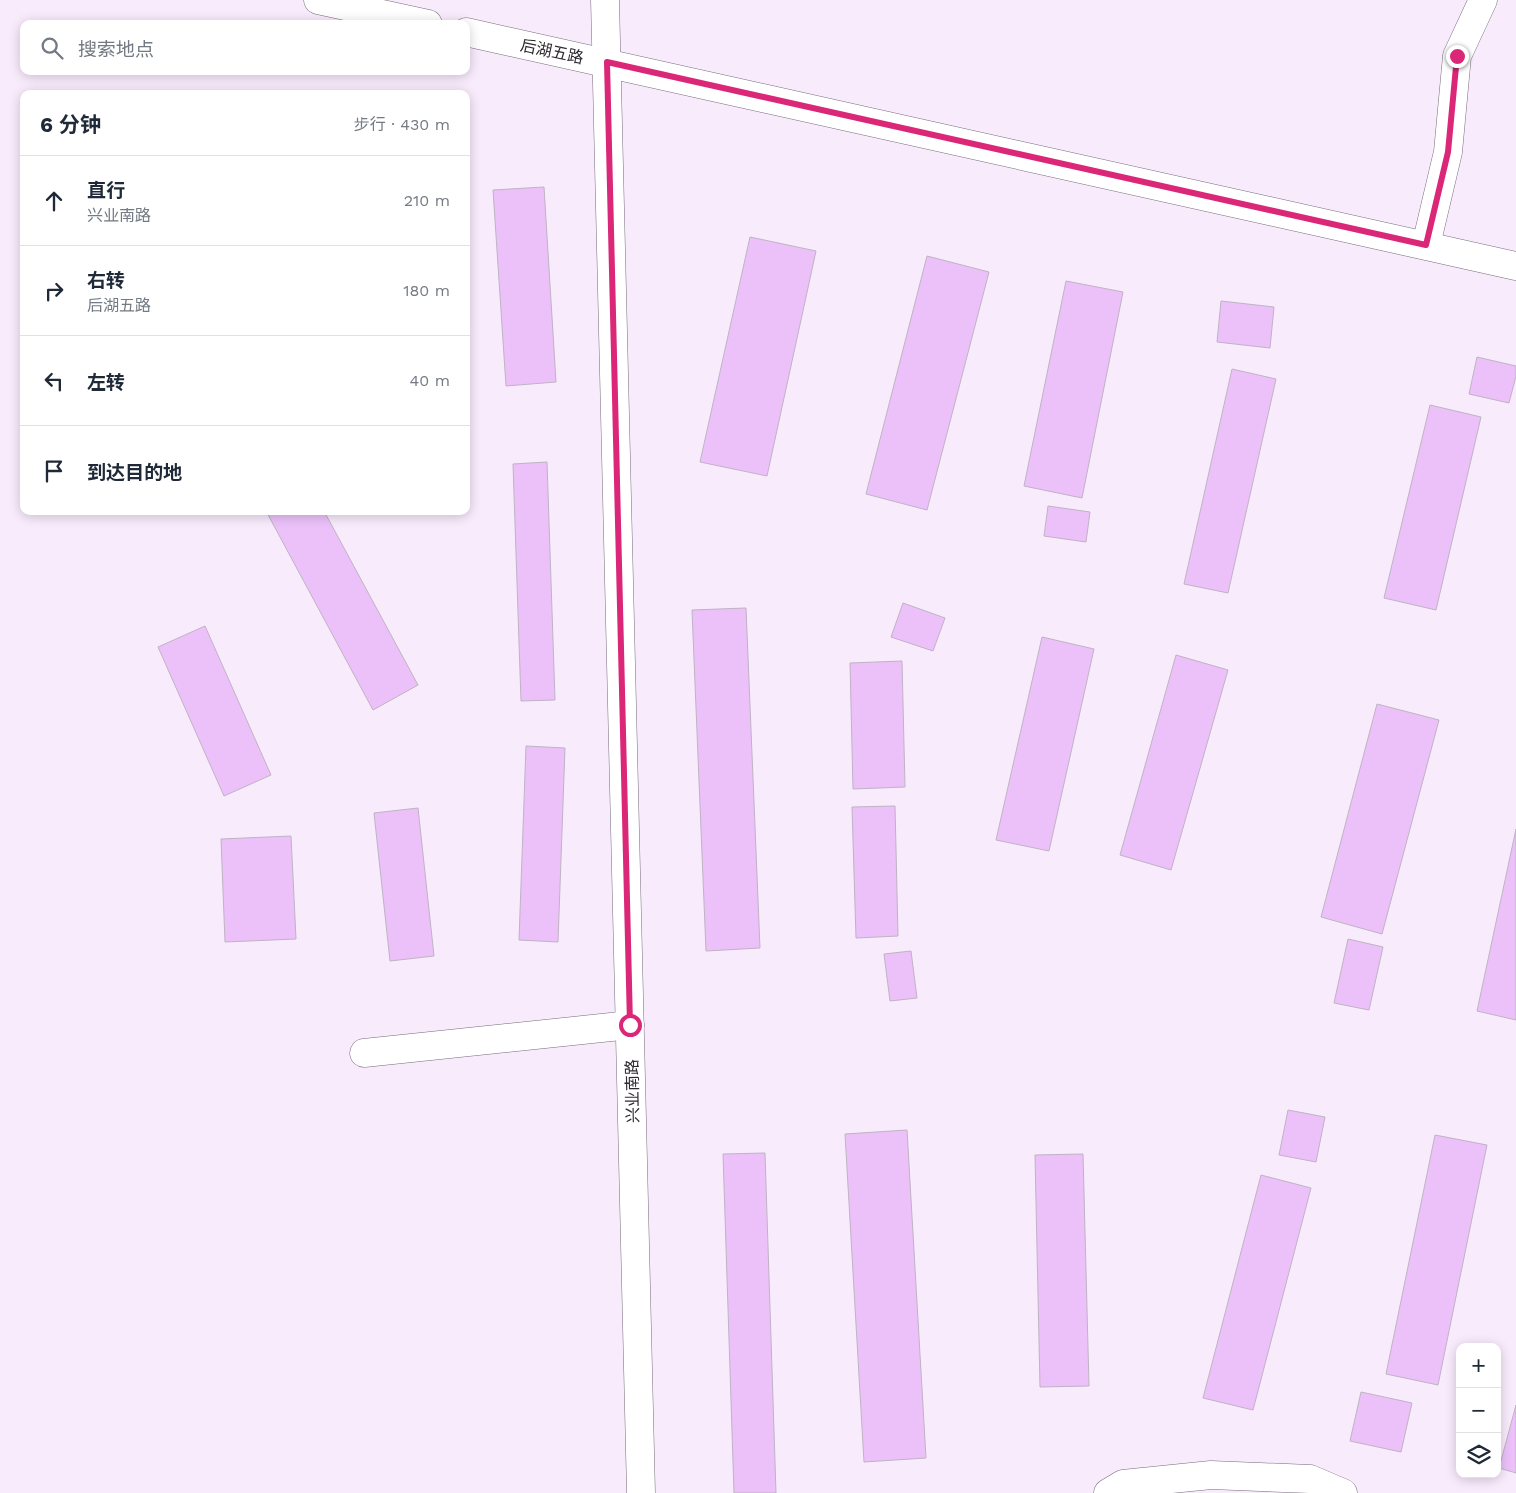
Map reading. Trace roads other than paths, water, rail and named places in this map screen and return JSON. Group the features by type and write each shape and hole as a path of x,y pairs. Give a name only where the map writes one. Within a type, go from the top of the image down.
{"street":[{"path":"318,0 410,20"},
{"name":"兴业南路","path":"605,0 641,1493"},
{"path":"1426,245 1448,152 1457,56 1483,0"},
{"name":"后湖五路","path":"470,33 1516,266"},
{"path":"364,1052 630,1025"},
{"path":"1108,1493 1123,1484 1211,1475 1310,1479 1343,1493"}]}
